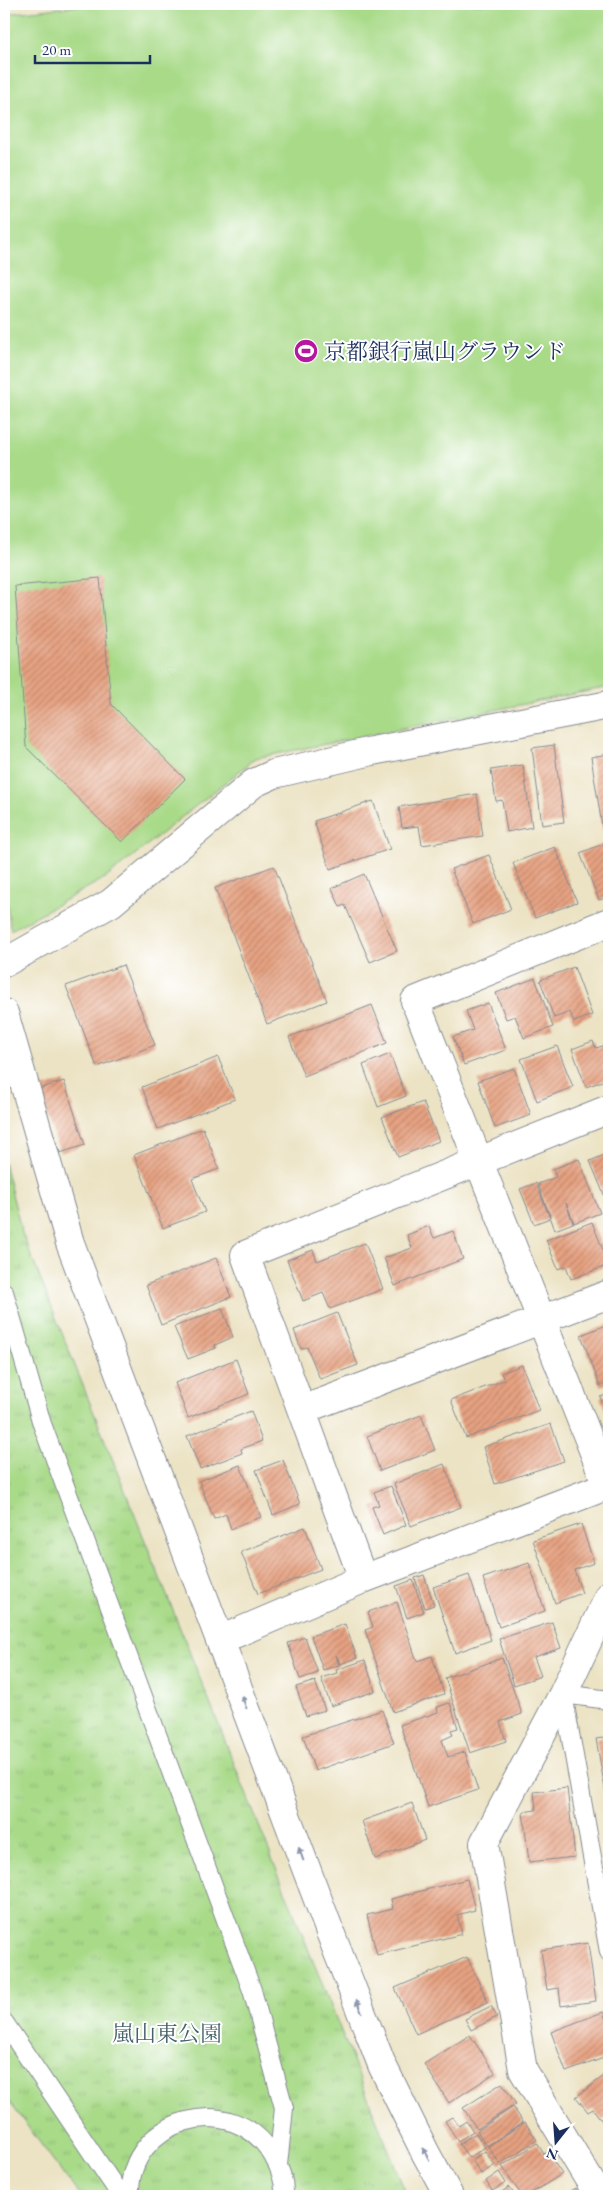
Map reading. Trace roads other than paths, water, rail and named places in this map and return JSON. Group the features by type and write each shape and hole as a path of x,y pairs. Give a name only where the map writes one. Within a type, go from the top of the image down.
{"street":[{"path":"4,963 111,903 254,783 274,774 372,751 609,705"},
{"path":"220,1640 363,1578 609,1487 415,1001 609,922"},
{"path":"4,1012 70,1243 382,2065 424,2152 449,2196"},
{"path":"363,1578 245,1255 609,1109"},
{"path":"302,1410 609,1294"},
{"path":"599,2196 523,2070 484,1843 564,1694 609,1595"}],"lane":[{"path":"4,1292 42,1424 252,1990 284,2108 278,2165"},
{"path":"609,1700 564,1694 609,1952"},
{"path":"4,2022 121,2196"},
{"path":"130,2196 129,2186 135,2164 147,2144 165,2129 186,2120 208,2117 230,2121 250,2131 267,2146 278,2165 284,2188 284,2196"}],"place":[{"name":"京都銀行嵐山グラウンド","path":"306,351"}],"park label":[{"name":"嵐山東公園","path":"167,2033"}]}
